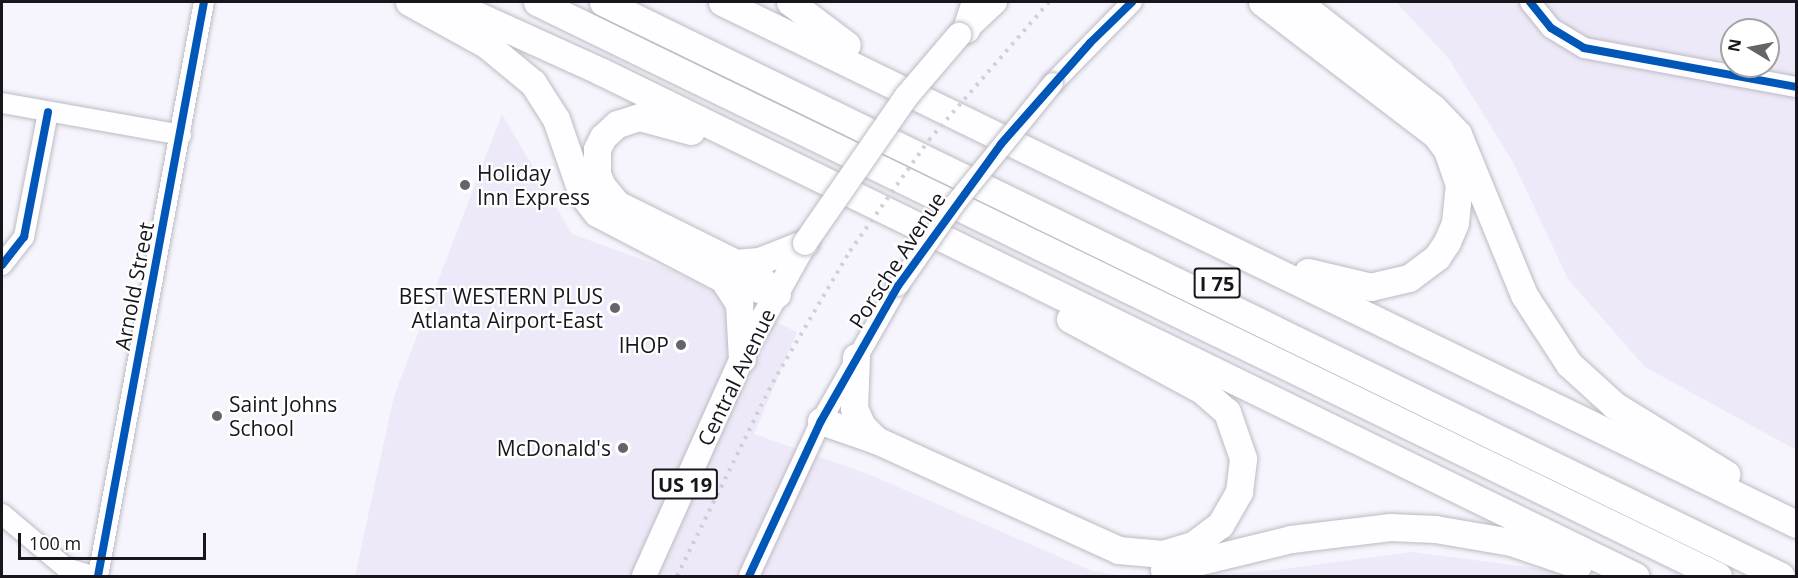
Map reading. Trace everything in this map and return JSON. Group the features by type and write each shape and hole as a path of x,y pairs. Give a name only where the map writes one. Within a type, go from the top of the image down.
{"highway":[{"path":"409,2 487,45 533,82 556,119 582,194 597,213 729,271 754,273 777,294"},
{"path":"448,2 807,173 917,229 1635,576"},
{"name":"I 75","path":"537,2 1718,576"},
{"path":"603,2 1781,576"},
{"name":"I 75","path":"639,2 1797,564"},
{"path":"722,2 931,100 1797,524"},
{"path":"790,2 825,31 931,100"},
{"path":"962,32 975,2"},
{"path":"1205,236 1325,278 1371,286 1391,284 1423,269 1437,257 1455,223 1459,184 1447,150 1436,135 1262,2"},
{"path":"1298,2 1433,108 1458,134 1528,303 1552,342 1589,385 1637,420 1797,516"},
{"path":"742,359 740,304 729,271 617,204 607,195 597,174 595,160 603,137 628,119 653,119 807,173"},
{"path":"821,421 876,440 1118,550 1146,555 1179,551 1207,537 1230,510 1242,476 1240,442 1227,412 1215,400 917,229"},
{"path":"729,271 767,259 805,243"},
{"path":"856,357 854,408 862,426 876,440"},
{"path":"821,421 843,443 1123,568 1177,569 1291,538 1390,527 1435,529 1511,542 1605,576"}],"main road":[{"name":"US 19","path":"962,32 995,2"},
{"name":"Central Avenue","path":"644,576 742,359 805,243 906,97 962,32"}],"street":[{"name":"Arnold Street","path":"98,576 204,2"},
{"name":"Porsche Avenue","path":"749,576 821,421 898,286 954,205 1053,83 1132,2"},
{"path":"1530,2 1551,28 1584,48 1797,87"},
{"path":"2,103 181,135"},
{"path":"2,265 24,237 48,112"},
{"path":"2,514 66,568 93,576"}],"shaded area":[{"path":"1396,2 1796,2 1796,450 1645,367 1568,279 1513,162 1449,59"},
{"path":"502,114 572,234 666,268 797,332 754,434 868,474 1092,571 1123,576 355,576 394,396"},
{"path":"1412,552 1596,576 1187,576 1276,570"}],"railway":[{"path":"677,576 773,382 850,251 929,140 1049,2"}],"cycle path":[{"path":"98,576 204,2"},
{"path":"749,576 821,421 898,286 1001,144 1090,43 1132,2"},
{"path":"1530,2 1551,28 1584,48 1796,87"},
{"path":"2,265 24,237 48,112"}],"place":[{"name":"Holiday Inn Express","path":"465,185"},
{"name":"BEST WESTERN PLUS Atlanta Airport-East","path":"615,308"},
{"name":"IHOP","path":"681,345"},
{"name":"Saint Johns School","path":"217,416"},
{"name":"McDonald's","path":"623,448"}]}
